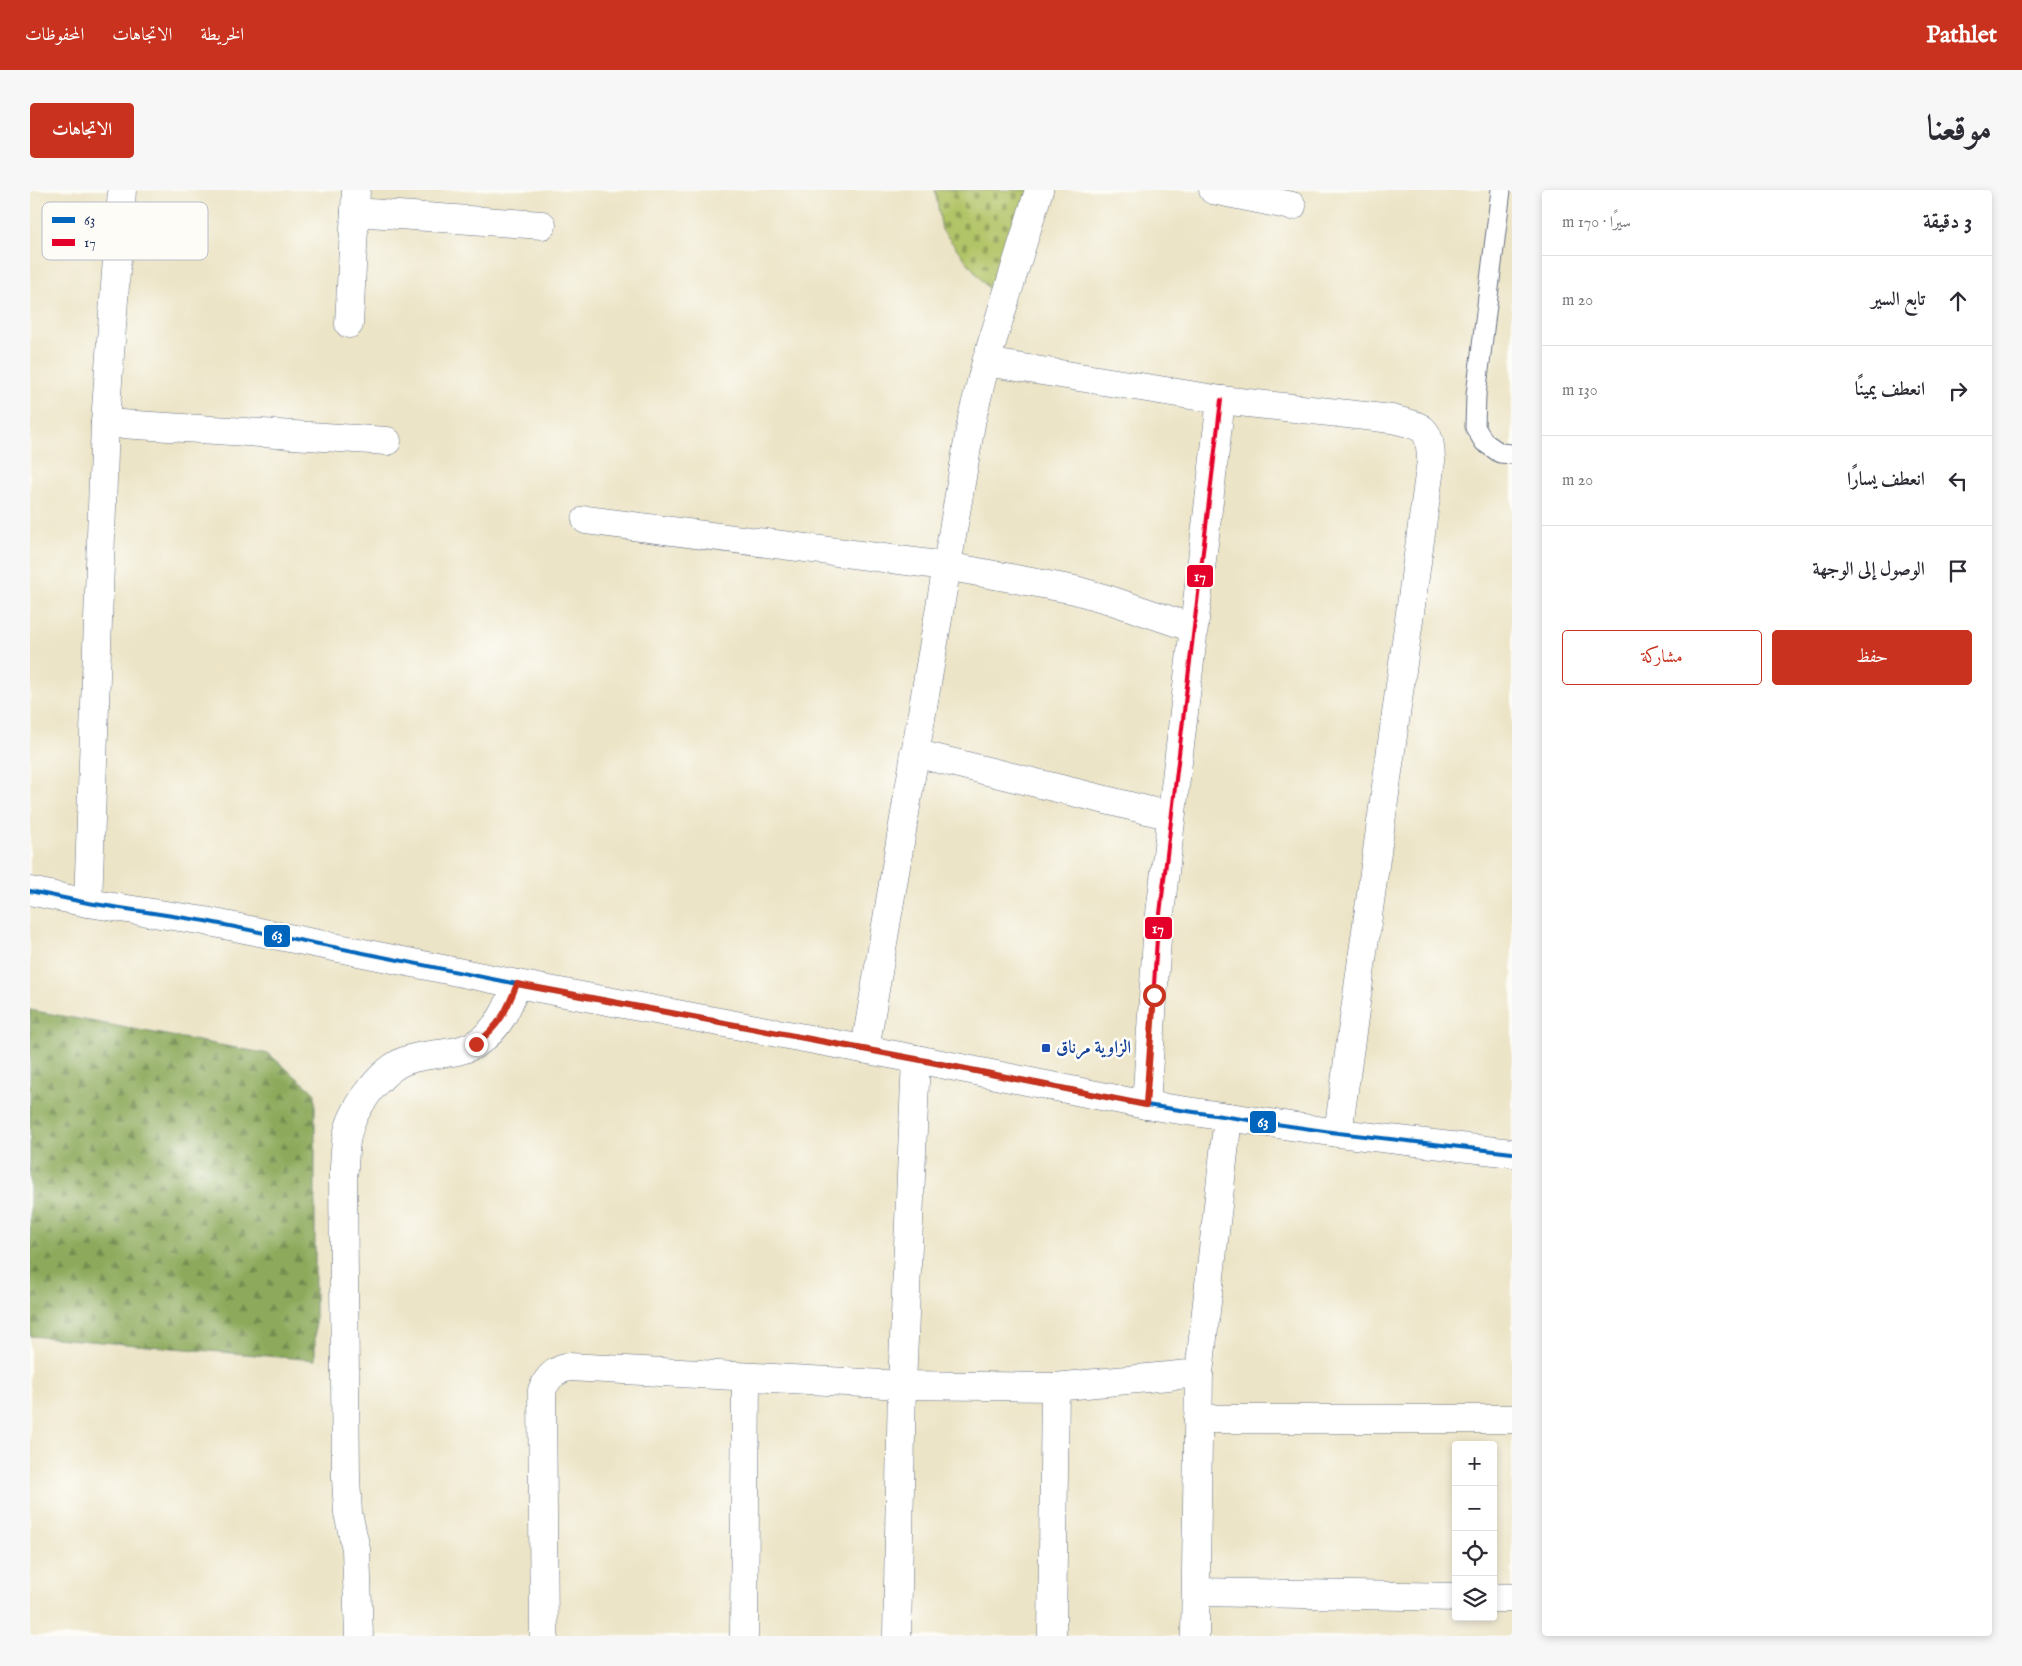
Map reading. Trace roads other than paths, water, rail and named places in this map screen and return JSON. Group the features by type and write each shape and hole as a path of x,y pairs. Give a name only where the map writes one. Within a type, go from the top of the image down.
{"street":[{"path":"865,1049 972,418 986,362 1039,190"},
{"path":"1213,190 1292,206"},
{"path":"349,324 355,201 542,224"},
{"path":"88,903 105,423 117,260"},
{"path":"986,362 1221,400 1392,419 1421,428 1428,434 1431,441 1431,461 1338,1133"},
{"path":"1146,1105 1157,938 1192,628 1221,400"},
{"path":"105,423 387,440"},
{"path":"586,520 946,566 1075,590 1192,628"},
{"path":"914,753 1171,816"},
{"path":"30,891 88,903 205,920 517,984 865,1049 1146,1105 1338,1133 1512,1153"},
{"path":"359,1636 356,1550 348,1512 346,1478 343,1178 347,1134 361,1103 379,1078 406,1060 459,1050 476,1044 490,1033 504,1016 517,984"},
{"path":"897,1636 902,1385 916,1059"},
{"path":"1195,1636 1199,1373 1228,1117"},
{"path":"544,1636 542,1390 551,1374 560,1369 569,1367 902,1385 1056,1387 1199,1373"},
{"path":"744,1636 746,1377"},
{"path":"1052,1636 1056,1387"},
{"path":"1198,1419 1512,1419"},
{"path":"1196,1592 1452,1597"},
{"path":"1497,1598 1512,1598"}],"lane":[{"path":"1501,190 1476,395 1476,427 1484,442 1500,453 1512,454"}],"place":[{"name":"الزاوية مرناق","path":"1046,1048"}]}
